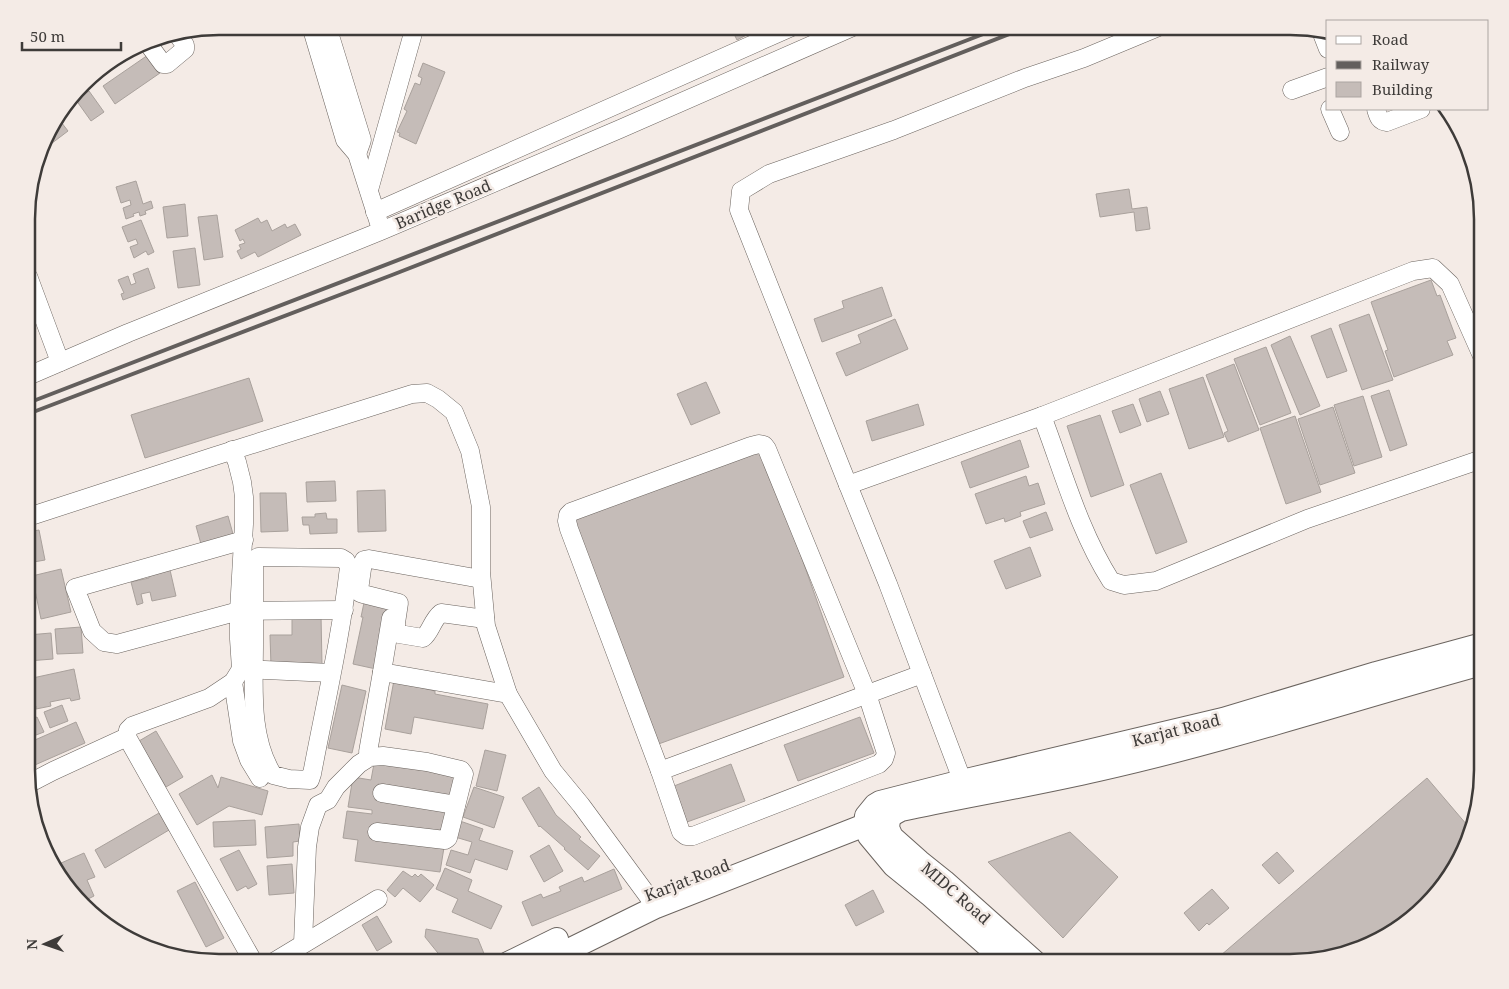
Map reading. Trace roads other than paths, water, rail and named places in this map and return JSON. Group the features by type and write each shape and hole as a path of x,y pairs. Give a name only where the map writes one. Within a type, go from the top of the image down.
{"main road":[{"name":"Karjat Road","path":"965,788 1223,719 1376,673 1474,646"},
{"name":"Karjat Road","path":"529,954 652,901 879,817 875,805 880,802 965,788 1098,770 1219,740 1474,666"},
{"name":"MIDC Road","path":"997,954 894,866 869,836 879,817 888,828 892,837 1026,954"},
{"name":"Karjat Road","path":"558,954 652,901"}],"street":[{"path":"314,35 345,140 357,154 381,230"},
{"path":"330,35 362,140 357,154"},
{"path":"369,191 412,35"},
{"path":"375,212 774,35"},
{"name":"Baridge Road","path":"35,373 620,129 834,35"},
{"path":"965,788 739,210 740,191 769,174 894,130 1139,35"},
{"path":"151,48 163,64 167,64 186,49 181,39"},
{"path":"1292,90 1326,78"},
{"path":"1330,110 1340,132"},
{"path":"1376,110 1379,118 1387,122 1418,110"},
{"path":"848,485 1042,416 1413,271 1433,268 1450,284 1474,338"},
{"path":"35,295 60,362"},
{"path":"35,515 232,450 412,394 427,393 438,399 454,412 470,451 481,507 481,579 486,626 508,694 553,771 581,805 652,901"},
{"path":"1042,416 1077,511 1101,566 1111,581 1124,585 1156,581 1307,520 1474,462"},
{"path":"764,445 868,694 886,753 884,759 879,764 693,836 686,836 681,832 569,529 568,515 571,512 750,446 764,445"},
{"path":"232,450 238,462 242,482 247,611"},
{"path":"244,540 75,588 92,631 104,642 117,644 247,611 344,610"},
{"path":"242,674 266,764 272,775 290,779 310,780 344,610 349,567 346,561 341,558 258,557 254,560 247,611 239,639 242,674 242,741 249,760 260,778"},
{"path":"481,579 369,559 364,560 358,590 360,593 399,603 396,623 396,632 399,634 423,638 428,635 433,621 441,613 485,619"},
{"path":"368,752 395,602"},
{"path":"382,672 508,694"},
{"path":"249,954 127,736 128,730 132,726 208,698 242,674 331,673"},
{"path":"660,771 922,674"},
{"path":"35,780 127,736"},
{"path":"303,943 307,847 310,827 318,805 328,800 336,787 359,764 370,757 383,756 427,762 461,770 464,774 448,838 445,840 376,832"},
{"path":"382,793 456,805"},
{"path":"286,954 378,899"}],"railway":[{"path":"35,400 981,35"},
{"path":"35,411 392,275 1007,35"}]}
